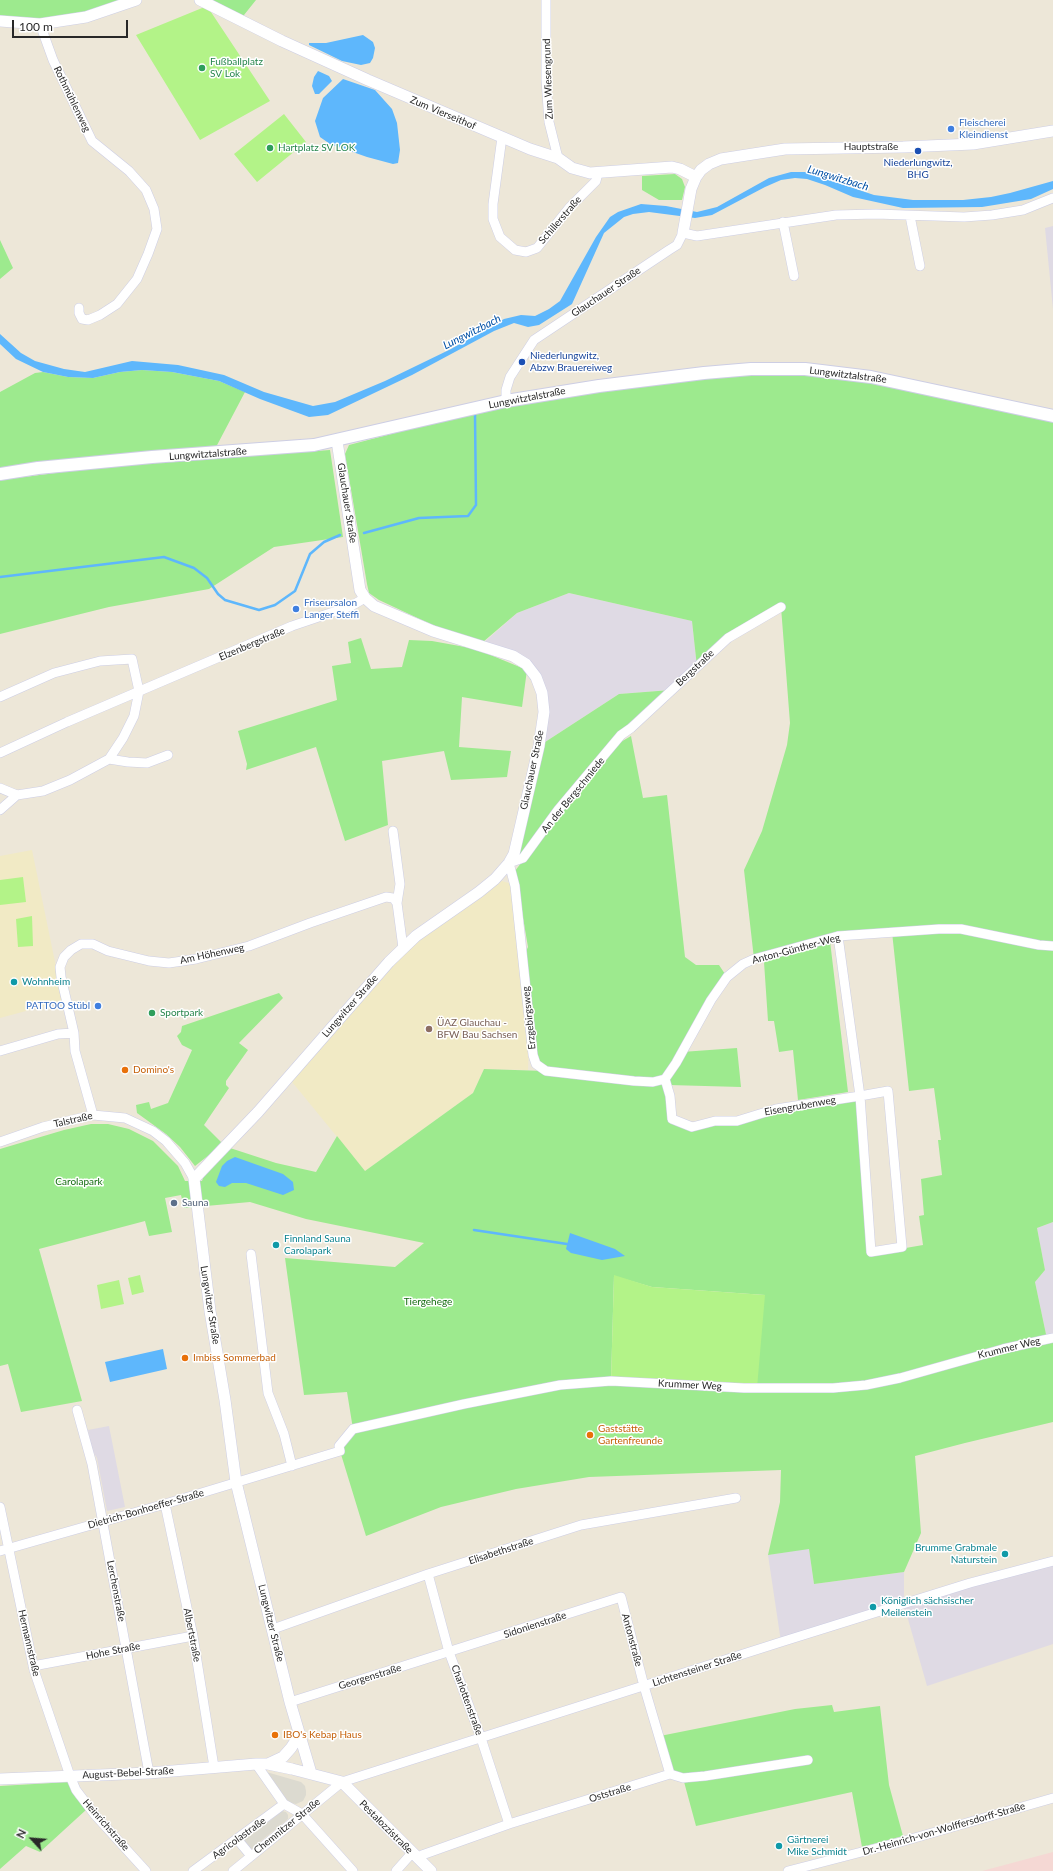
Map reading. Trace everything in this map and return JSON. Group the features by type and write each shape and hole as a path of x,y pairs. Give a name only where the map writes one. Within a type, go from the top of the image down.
{"main road":[{"name":"Lungwitztalstraße","path":"0,474 38,468 152,457 314,445 337,441 506,401 599,386 682,375 751,369 830,371 871,376 1053,416"}],"street":[{"path":"0,21 40,24 86,17 136,0"},
{"name":"Zum Vierseithof","path":"200,0 328,62 502,137 558,158 572,168 590,173 672,168 680,169 696,177"},
{"name":"Zum Wiesengrund","path":"546,0 546,80 549,122 558,158"},
{"name":"Rothmühlenweg","path":"40,24 53,60 92,141 128,171 146,190 154,209 157,229 148,254 136,279 117,304 100,316 88,320 82,319 79,313 79,308"},
{"name":"Hauptstraße","path":"696,177 709,164 721,159 785,149 973,144 1053,131"},
{"name":"Schillerstraße","path":"502,137 493,204 493,218 500,237 515,250 526,252 537,248 569,208 596,181 598,173"},
{"name":"Glauchauer Straße","path":"506,401 506,390 510,377 534,340 677,245 683,233 689,201 696,177"},
{"path":"683,233 697,236 836,215 964,217 992,215 1023,210 1053,198"},
{"path":"910,216 920,266"},
{"path":"783,222 794,276"},
{"name":"Glauchauer Straße","path":"337,441 360,590 365,598 374,606 433,631 513,656 526,664 536,677 542,694 544,712 540,746 514,854 510,863 495,879 479,892 416,936 403,948"},
{"name":"Elzenbergstraße","path":"0,753 292,626 351,606 365,598"},
{"name":"Bergstraße","path":"618,740 621,735 631,728 728,638 781,607"},
{"path":"0,697 54,673 100,661 132,659 139,692 134,716 123,738 109,758 70,780 43,791 18,795 0,788"},
{"name":"An der Bergschmiede","path":"510,863 523,858 558,810 618,740"},
{"path":"109,758 128,762 147,763 168,754"},
{"path":"0,810 18,795"},
{"path":"393,831 400,884 398,903 403,948"},
{"name":"Erzgebirgsweg","path":"510,863 515,886 533,1055 536,1064 546,1071 653,1082 665,1079"},
{"name":"Am Höhenweg","path":"92,1115 76,1051 74,1033 61,977 60,967 64,957 71,950 81,944 93,944 108,951 149,961 169,963 196,959 249,946 386,897 392,898 398,903"},
{"name":"Anton-Günther-Weg","path":"665,1079 676,1063 711,1000 728,977 743,964 754,959 838,936 961,929 1039,945 1053,946"},
{"path":"838,936 860,1096"},
{"name":"Lungwitzer Straße","path":"311,1773 290,1702 236,1482 224,1393 207,1290 194,1179 258,1112 389,962 403,948"},
{"path":"0,1051 58,1034 74,1033"},
{"name":"Eisengrubenweg","path":"665,1079 670,1096 672,1119 692,1127 715,1121 737,1121 776,1109 888,1091 902,1247 871,1252 860,1096"},
{"name":"Talstraße","path":"0,1142 43,1128 92,1115 125,1118 153,1131 177,1152 194,1179"},
{"path":"252,1254 268,1393 284,1434 292,1466"},
{"name":"Krummer Weg","path":"340,1451 339,1446 353,1429 399,1417 560,1385 611,1381 744,1388 833,1388 866,1385 900,1378 1003,1349 1053,1338"},
{"name":"Lerchenstraße","path":"77,1410 92,1464 149,1773"},
{"name":"Dietrich-Bonhoeffer-Straße","path":"0,1551 165,1504 340,1451"},
{"name":"Elisabethstraße","path":"273,1628 428,1574 581,1525 736,1498"},
{"name":"Albertstraße","path":"165,1504 193,1636 214,1767"},
{"name":"Hermannstraße","path":"0,1507 33,1666 70,1776"},
{"name":"Lichtensteiner Straße","path":"342,1782 970,1584 1053,1561"},
{"name":"Charlottenstraße","path":"428,1574 449,1652 481,1738 508,1824"},
{"name":"Antonstraße","path":"621,1597 644,1686 670,1774"},
{"name":"Sidonienstraße","path":"449,1652 621,1597"},
{"name":"Hohe Straße","path":"33,1666 193,1636"},
{"name":"Georgenstraße","path":"290,1702 449,1652"},
{"path":"268,1764 283,1757 300,1734"},
{"name":"Oststraße","path":"415,1856 422,1855 508,1824 670,1774 683,1778 705,1776 808,1760"},
{"path":"256,1764 284,1804 302,1814 353,1871"},
{"name":"August-Bebel-Straße","path":"0,1779 149,1773 268,1764 311,1773 342,1782"},
{"name":"Heinrichstraße","path":"70,1776 76,1790 146,1871"},
{"name":"Chemnitzer Straße","path":"233,1871 342,1782"},
{"name":"Pestalozzistraße","path":"342,1782 431,1871"},
{"name":"Dr.-Heinrich-von-Wolffersdorff-Straße","path":"788,1871 803,1869 1053,1798"},
{"name":"Agricolastraße","path":"193,1871 284,1804"},
{"path":"237,1839 250,1856"},
{"path":"396,1871 415,1856"}],"shaded area":[{"path":"1053,226 1053,309 1045,228"},
{"path":"569,593 692,621 697,667 671,690 619,694 539,746 544,712 526,664 480,646 517,613"},
{"path":"32,850 63,1001 0,1018 0,856"},
{"name":"ÜAZ Glauchau - BFW Bau Sachsen","path":"495,879 512,884 529,1042 528,1070 484,1069 473,1093 365,1171 288,1077 389,962"},
{"path":"1053,1222 1053,1338 1047,1339 1035,1282 1045,1270 1037,1228"},
{"path":"109,1426 125,1507 107,1511 97,1458 92,1450 88,1430"},
{"path":"809,1548 814,1584 904,1572 904,1604 1053,1561 1053,1644 927,1686 904,1605 781,1642 768,1555"},
{"path":"263,1771 301,1782 305,1786 306,1791 303,1801 296,1804 286,1802"},
{"path":"282,1811 286,1812 288,1819 251,1849 245,1843 245,1840"},
{"path":"1053,1852 1053,1871 982,1871"}],"green space":[{"path":"0,0 136,0 86,17 0,21"},
{"path":"200,0 256,0 240,20"},
{"name":"Fußballplatz SV Lok","path":"207,6 270,101 200,140 136,35"},
{"name":"Hartplatz SV LOK","path":"284,114 306,142 257,182 234,154"},
{"path":"675,174 682,179 685,187 682,200 659,200 642,190 642,176"},
{"path":"0,240 13,268 0,279"},
{"path":"142,370 172,372 219,381 245,392 215,449 0,469 0,392 35,373 43,372 68,377 93,378 120,372"},
{"path":"752,375 815,376 877,384 1053,422 1053,1222 1037,1228 1045,1270 1035,1282 1047,1339 1053,1338 1053,1422 915,1456 921,1533 904,1572 814,1584 809,1549 768,1555 780,1502 781,1470 589,1477 516,1489 441,1507 366,1536 340,1451 353,1429 347,1392 304,1395 285,1258 395,1267 424,1243 306,1219 250,1202 184,1208 181,1195 165,1198 172,1232 149,1236 145,1221 39,1249 82,1401 21,1412 8,1364 0,1366 0,1149 64,1130 91,1124 108,1124 129,1129 153,1141 178,1166 185,1181 202,1181 204,1175 230,1148 276,1163 316,1172 337,1136 365,1171 473,1093 484,1069 545,1071 536,1064 523,958 528,947 515,871 560,811 619,743 631,736 643,798 667,795 685,957 696,965 719,965 727,977 682,1052 737,1048 741,1087 669,1085 673,1119 692,1127 859,1098 871,1254 923,1245 919,1216 924,1215 921,1179 942,1175 938,1140 941,1140 934,1088 909,1091 892,932 838,936 754,959 744,870 762,831 787,745 790,723 781,607 728,638 697,667 692,621 569,593 517,613 483,642 441,629 379,600 369,593 345,454 349,445 452,418 506,407 562,397 669,382","holes":["614,1276 652,1287 765,1295 611,1381"]},
{"path":"330,450 343,537 274,547 209,589 109,607 0,634 0,480 103,467"},
{"path":"361,638 371,669 402,667 409,640 432,641 476,649 527,670 522,707 462,697 459,747 511,751 507,777 451,780 444,751 382,761 388,825 345,841 316,747 246,770 247,764 238,731 337,700 332,666 351,663 348,642"},
{"path":"671,690 631,728 523,858 514,854 539,746 619,694"},
{"path":"23,877 26,902 0,905 0,880"},
{"path":"32,916 33,946 18,947 16,919"},
{"path":"830,941 848,1092 798,1100 793,1050 779,1052 774,1021 768,1021 764,962"},
{"path":"279,993 283,998 239,1043 248,1050 226,1081 226,1085 229,1088 204,1125 223,1144 195,1166 180,1147 166,1134 137,1113 136,1105 149,1102 151,1109 168,1103 192,1050 182,1045 177,1036 181,1032 182,1026"},
{"path":"140,1275 144,1292 132,1295 128,1278"},
{"path":"614,1275 652,1287 765,1295 757,1388 611,1381"},
{"path":"119,1280 124,1304 101,1309 97,1285"},
{"path":"832,1705 834,1712 880,1706 889,1785 903,1836 862,1847 852,1792 696,1826 683,1778 670,1774 660,1736 795,1709"},
{"path":"69,1782 71,1790 76,1798 87,1809 40,1852 26,1846 0,1869 0,1786"}],"water":[{"path":"363,35 373,42 375,48 373,58 370,63 361,65 342,61 309,45 309,43 326,43"},
{"path":"318,71 329,76 332,81 319,94 315,94 312,86 314,77"},
{"path":"343,79 375,90 392,109 397,123 400,150 398,163 393,164 367,157 330,144 320,137 315,121 323,98"},
{"path":"791,172 805,172 874,195 913,200 963,200 991,197 1053,181 1053,189 1031,199 982,207 903,208 853,197 807,179 795,178 781,180 765,187 712,215 695,218 649,212 633,214 624,217 604,233 572,304 539,325 528,327 514,323 494,331 412,375 328,415 309,417 260,399 219,381 172,372 142,370 120,372 93,378 68,377 43,372 16,359 0,344 0,334 21,353 35,361 64,369 85,372 132,361 178,365 224,375 264,392 313,406 335,402 385,381 451,349 504,319 521,315 535,316 549,309 560,301 596,237 610,217 618,212 641,204 666,206 697,212 717,207 769,178"},
{"path":"235,1157 283,1174 293,1182 294,1190 283,1195 246,1183 232,1183 225,1187 219,1186 216,1182 222,1166 227,1161"},
{"path":"570,1233 615,1249 625,1256 602,1260 571,1253 566,1249"},
{"path":"163,1349 167,1369 110,1382 105,1362"}],"waterway":[{"path":"364,533 419,518 468,516 476,505 475,415"},
{"path":"0,577 164,557 194,568 207,578 218,594 225,600 259,610 275,605 295,591 310,554 324,542 340,535"},
{"path":"474,1230 567,1244"}],"place":[{"name":"Fußballplatz SV Lok","path":"202,68"},
{"name":"Fleischerei Kleindienst","path":"951,129"},
{"name":"Hartplatz SV LOK","path":"270,148"},
{"name":"Niederlungwitz, BHG","path":"918,151"},
{"name":"Niederlungwitz, Abzw Brauereiweg","path":"522,362"},
{"name":"Friseursalon Langer Steffi","path":"296,609"},
{"name":"Wohnheim","path":"14,982"},
{"name":"PATTOO Stübl","path":"98,1006"},
{"name":"Sportpark","path":"152,1013"},
{"name":"ÜAZ Glauchau - BFW Bau Sachsen","path":"429,1029"},
{"name":"Domino's","path":"125,1070"},
{"name":"Sauna","path":"174,1203"},
{"name":"Finnland Sauna Carolapark","path":"276,1245"},
{"name":"Imbiss Sommerbad","path":"185,1358"},
{"name":"Gaststätte Gartenfreunde","path":"590,1435"},
{"name":"Brumme Grabmale Naturstein","path":"1005,1554"},
{"name":"Königlich sächsischer Meilenstein","path":"873,1607"},
{"name":"IBO's Kebap Haus","path":"275,1735"},
{"name":"Gärtnerei Mike Schmidt","path":"779,1846"}],"water label":[{"name":"Lungwitzbach","path":"838,178"},
{"name":"Lungwitzbach","path":"472,332"}],"park label":[{"name":"Carolapark","path":"79,1182"},
{"name":"Tiergehege","path":"428,1302"}]}
